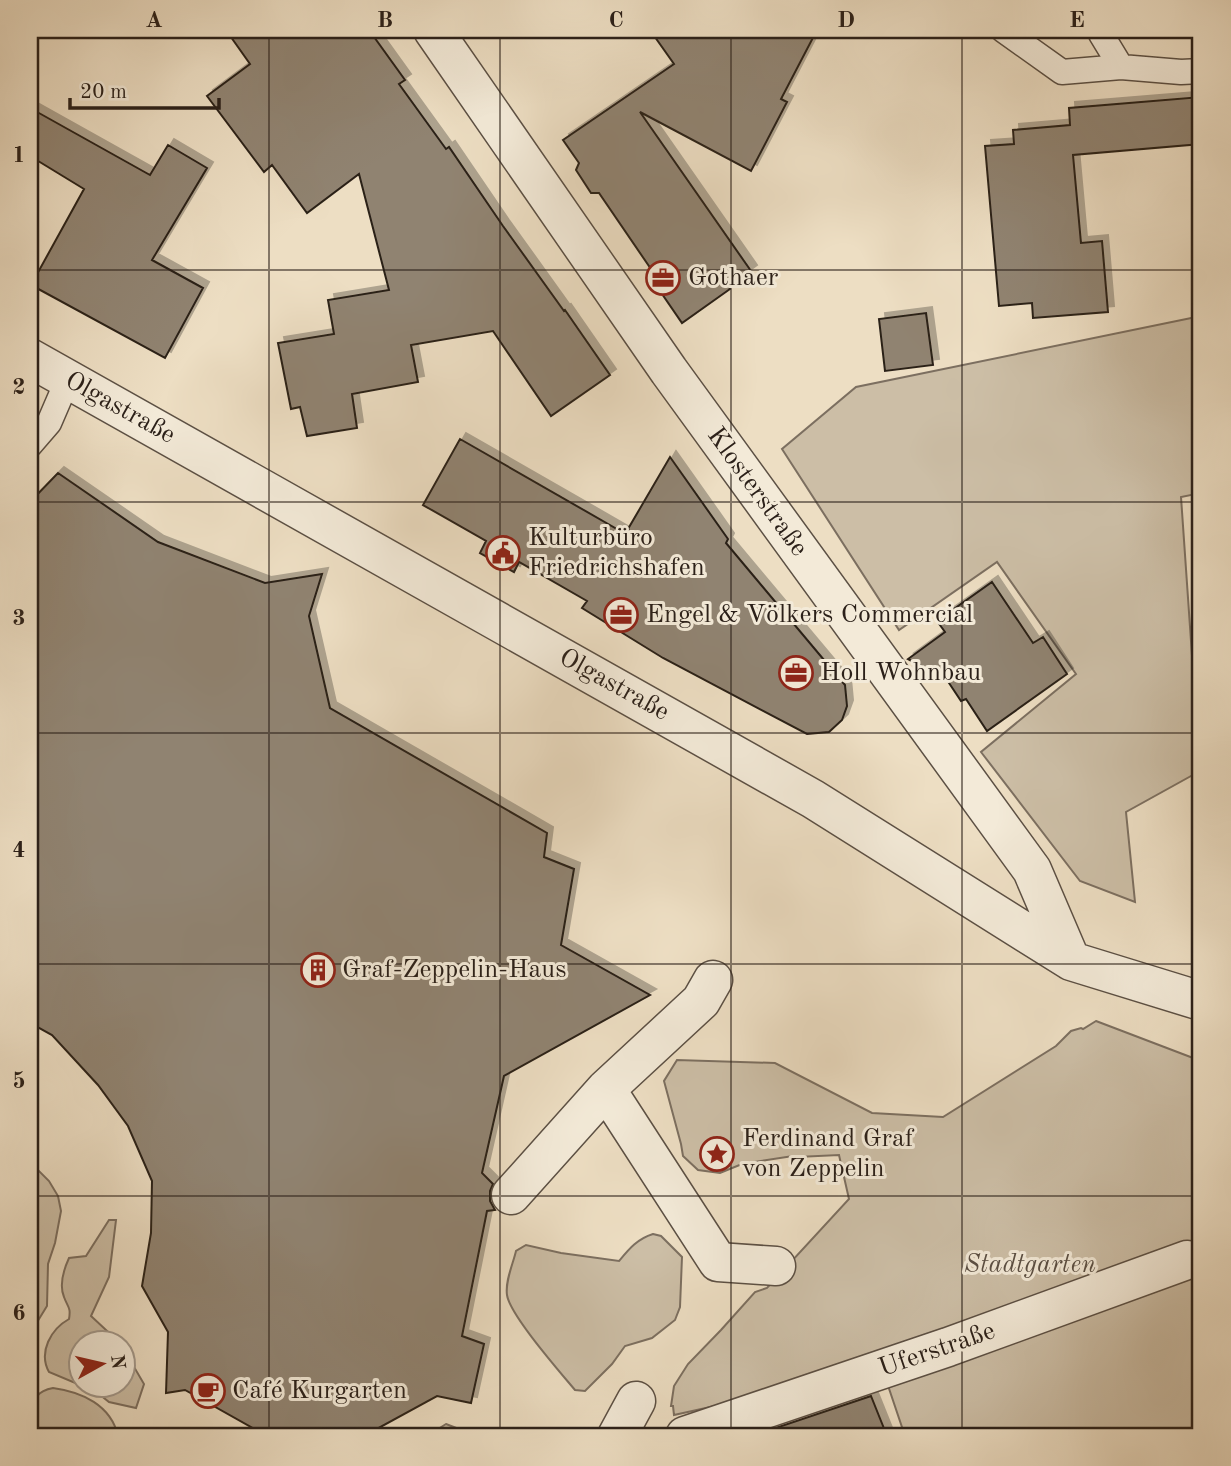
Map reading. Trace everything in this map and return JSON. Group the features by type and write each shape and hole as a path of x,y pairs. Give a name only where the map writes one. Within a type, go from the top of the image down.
{"street":[{"name":"Klosterstraße","path":"433,30 669,371 1032,870 1071,961"},
{"name":"Olgastraße","path":"30,358 813,799 1071,961 1201,1001"},
{"path":"511,1195 606,1089 701,1001 713,980"},
{"path":"606,1089 718,1262 776,1266"},
{"name":"Uferstraße","path":"685,1436 1194,1262"},
{"path":"617,1436 636,1401"}],"lane":[{"path":"1003,30 1062,72 1121,67 1201,71"},
{"path":"1101,30 1121,67"},
{"path":"30,445 49,423 68,379"}],"green space":[{"path":"1201,316 1201,493 1181,497 1200,771 1126,812 1135,902 1080,881 981,752 1076,674 997,562 899,630 782,449 856,387"},
{"name":"Stadtgarten","path":"1096,1021 1201,1061 1201,1436 905,1436 877,1353 715,1406 674,1415 671,1406 674,1386 688,1364 755,1292 767,1288 849,1199 839,1155 793,1156 742,1164 720,1173 698,1170 683,1156 664,1081 677,1060 775,1063 872,1113 943,1117 1056,1046 1071,1031 1083,1029"},
{"path":"30,1165 49,1181 58,1196 61,1211 48,1264 47,1306 31,1332 30,1339"},
{"path":"109,1220 116,1220 109,1277 91,1316 106,1330 66,1330 66,1379 49,1372 46,1349 52,1335 69,1319 62,1282 69,1258 86,1256"},
{"path":"653,1234 661,1236 682,1257 680,1307 675,1320 652,1338 625,1346 612,1364 585,1391 575,1390 536,1343 510,1304 507,1284 516,1251 526,1245 619,1261 638,1242"},
{"path":"136,1370 144,1384 136,1408 106,1400 136,1400"},
{"path":"53,1388 66,1391 66,1400 94,1402 109,1416 118,1436 30,1436 35,1399 43,1391"},
{"path":"446,1424 477,1436 427,1436"}],"building":[{"path":"226,30 369,30 405,80 399,84 446,149 449,147 610,375 551,416 493,331 411,345 418,382 352,394 357,428 307,436 300,407 291,409 278,343 334,334 328,300 389,290 359,174 307,213 272,165 264,172 207,96 250,64"},
{"path":"650,30 817,30 781,99 787,102 751,171 640,112 751,271 682,323 649,275 653,272 599,193 591,193 576,170 579,163 563,140 674,64"},
{"path":"1201,97 1201,144 1073,155 1081,243 1102,241 1108,312 1033,318 1032,303 999,306 985,146 1014,144 1013,130 1070,125 1069,108"},
{"path":"30,108 150,175 168,145 207,168 152,260 203,288 165,358 31,285 84,189 30,156"},
{"path":"926,313 933,365 885,371 879,319"},
{"path":"460,439 636,540 628,529 670,457 728,539 726,543 845,685 847,706 842,720 829,732 807,734 663,658 582,608 587,601 519,562 514,572 480,553 486,541 423,505"},
{"name":"Graf-Zeppelin-Haus","path":"58,473 158,542 265,583 322,574 309,616 330,708 547,833 544,857 574,869 561,945 650,995 504,1076 482,1173 493,1184 490,1201 495,1210 487,1211 462,1336 484,1344 471,1403 437,1396 364,1436 267,1436 185,1390 166,1393 168,1332 142,1286 151,1233 152,1181 128,1126 98,1085 52,1035 30,1023 30,502"},
{"path":"992,582 1033,643 1043,637 1067,674 987,731 966,699 961,701 947,680 908,659 945,632 937,621"},
{"path":"871,1396 887,1436 752,1436"}],"place":[{"name":"Gothaer","path":"663,278"},
{"name":"Kulturbüro Friedrichshafen","path":"503,553"},
{"name":"Engel & Völkers Commercial","path":"621,615"},
{"name":"Holl Wohnbau","path":"796,673"},
{"name":"Graf-Zeppelin-Haus","path":"318,970"},
{"name":"Ferdinand Graf von Zeppelin","path":"717,1154"},
{"name":"Café Kurgarten","path":"208,1391"}]}
